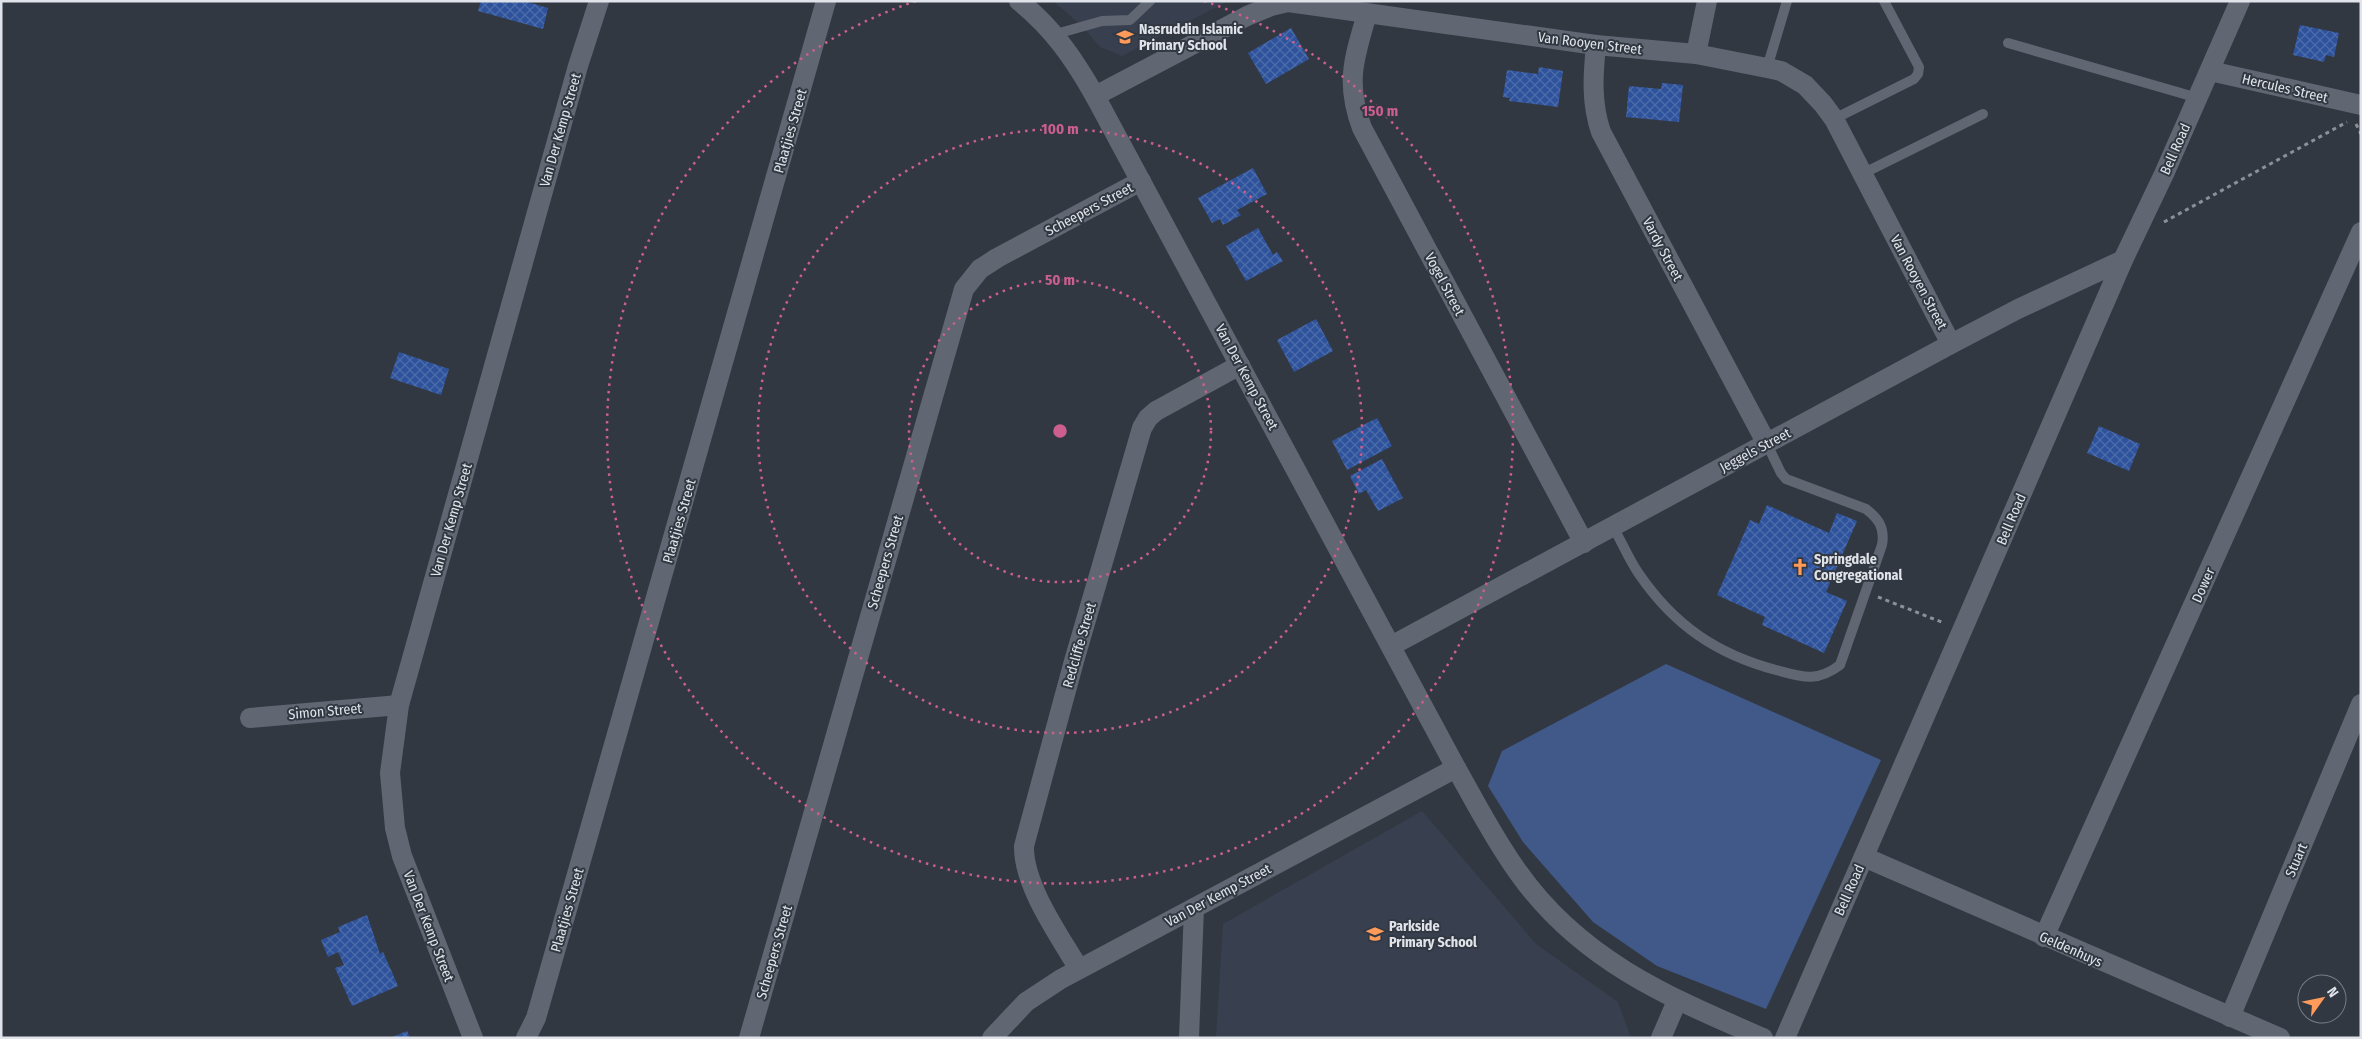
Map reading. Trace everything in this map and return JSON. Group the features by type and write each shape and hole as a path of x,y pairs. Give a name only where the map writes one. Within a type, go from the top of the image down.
{"street":[{"name":"Van Der Kemp Street","path":"473,1038 402,856 395,828 390,773 393,736 399,705 573,85 599,1"},
{"name":"Plaatjies Street","path":"532,1032 826,1"},
{"name":"Van Der Kemp Street","path":"1019,1 1056,34 1071,54 1096,96 1456,768 1506,855 1531,889 1559,920 1616,967 1677,1001 1763,1038"},
{"path":"1696,54 1707,1"},
{"name":"Bell Road","path":"1785,1038 2123,260 2198,98 2240,1"},
{"name":"Van Rooyen Street","path":"1096,96 1247,16 1271,6 1288,2 1304,2 1367,14 1596,45 1696,54 1781,71 1805,85 1834,119 1951,344"},
{"name":"Vogel Street","path":"1367,14 1354,56 1351,77 1354,107 1362,128 1584,543"},
{"name":"Vardy Street","path":"1596,45 1593,96 1595,115 1601,132 1767,444"},
{"name":"Hercules Street","path":"2210,71 2357,112"},
{"name":"Scheepers Street","path":"749,1038 964,289 980,269 997,258 1141,181"},
{"name":"Dower","path":"2044,937 2361,232"},
{"name":"Jeggels Street","path":"1391,646 1951,344 2018,309 2123,260"},
{"name":"Redcliffe Street","path":"1079,969 1051,920 1027,870 1024,856 1026,836 1074,661 1142,428 1148,418 1156,411 1240,365"},
{"name":"Stuart","path":"2230,1016 2361,704"},
{"name":"Simon Street","path":"250,718 399,705"},
{"name":"Van Der Kemp Street","path":"992,1038 1026,1002 1044,989 1456,768"},
{"name":"Geldenhuys","path":"1864,857 2044,937 2280,1038"},
{"path":"1189,1038 1194,908"},
{"path":"1661,1038 1677,1001"}],"lane":[{"path":"1056,34 1102,21 1130,20 1150,1"},
{"path":"1767,68 1787,1"},
{"path":"1834,119 1914,79 1918,74 1918,67 1884,1"},
{"path":"2008,43 2198,98"},
{"path":"1862,174 1983,114"},
{"path":"1613,527 1638,573 1676,618 1706,642 1725,653 1795,675 1818,677 1829,673 1840,664 1884,535 1876,516 1866,509 1786,479 1781,473 1767,444"}],"path":[{"path":"2133,239 2357,112"},
{"path":"1866,592 1938,620"}],"shaded area":[{"name":"Nasruddin Islamic Primary School","path":"1053,1 1228,1 1122,56 1100,47 1083,27"},
{"path":"1666,664 1881,760 1766,1009 1657,966 1593,922 1523,842 1488,786 1502,751"},
{"name":"Parkside Primary School","path":"1422,811 1536,944 1618,1002 1631,1038 1216,1038 1223,924"}],"building":[{"path":"481,1 524,1 548,8 543,29 478,11"},
{"path":"2300,25 2339,33 2334,57 2326,55 2324,62 2293,55"},
{"path":"1291,28 1309,59 1266,84 1248,53"},
{"path":"1539,67 1563,71 1558,107 1509,101 1510,98 1503,97 1507,70 1538,74"},
{"path":"1662,83 1683,85 1679,122 1626,117 1629,86 1661,89"},
{"path":"1253,168 1267,194 1237,210 1241,215 1223,225 1220,219 1212,223 1198,198"},
{"path":"1258,228 1273,255 1277,252 1283,261 1246,281 1226,246"},
{"path":"1316,319 1333,351 1294,372 1277,340"},
{"path":"399,352 449,369 441,395 390,378"},
{"path":"1377,418 1392,446 1347,470 1332,441"},
{"path":"2099,426 2140,444 2129,471 2087,453"},
{"path":"1382,459 1403,498 1378,511 1366,490 1359,494 1350,476"},
{"path":"1767,505 1829,533 1837,513 1857,521 1826,592 1847,601 1824,653 1762,625 1765,617 1717,595 1750,520 1759,524"},
{"path":"367,915 380,954 383,952 398,986 352,1006 335,968 344,965 338,952 328,957 321,940 340,932 338,927"},
{"path":"407,1031 410,1038 390,1038"}],"place":[{"name":"Nasruddin Islamic Primary School","path":"1125,37"},
{"name":"Springdale Congregational","path":"1800,567"},
{"name":"Parkside Primary School","path":"1375,934"}]}
